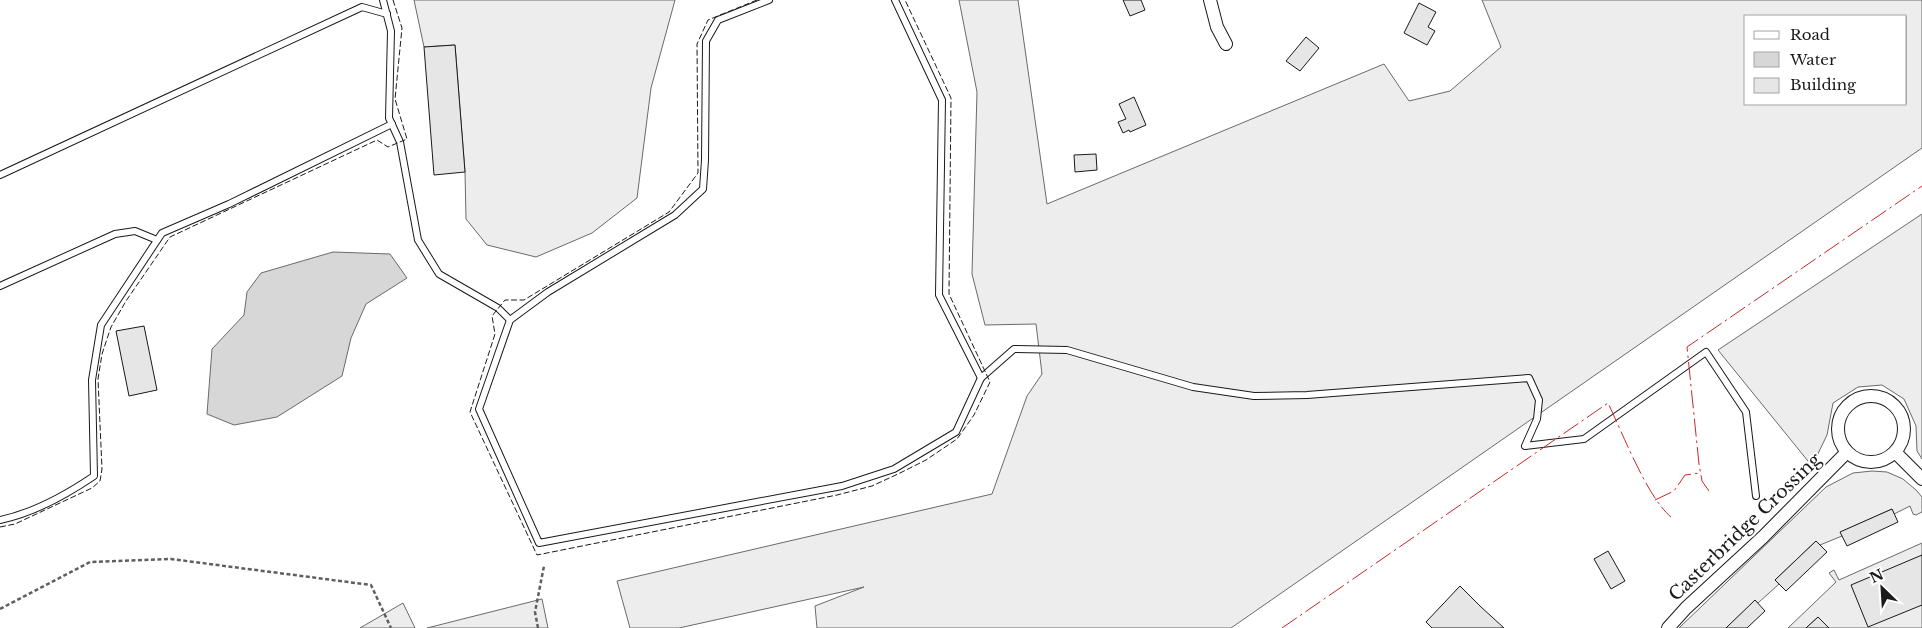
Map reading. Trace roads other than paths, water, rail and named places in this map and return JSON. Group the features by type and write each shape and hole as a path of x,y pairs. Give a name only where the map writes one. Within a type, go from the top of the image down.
{"street":[{"path":"1210,0 1217,27 1226,44"},
{"path":"1872,396 1888,400 1900,412 1905,429 1904,437 1895,452 1880,461 1871,462 1861,461 1847,452 1839,437 1839,420 1848,405 1863,397 1872,396"},
{"name":"Casterbridge Crossing","path":"1668,628 1686,608 1763,537 1847,452"},
{"path":"1895,452 1922,479"}],"lane":[{"path":"383,0 391,31 389,118 400,142 418,240 439,274 498,308 510,320"},
{"path":"769,0 718,20 706,41 703,189 675,215 548,292 510,320 479,409 539,542 842,486 894,469 956,432 981,378 1014,349 1067,350 1193,387 1254,396 1307,395 1529,378 1540,400 1537,419 1525,446 1584,439 1706,352 1746,412 1756,496"},
{"path":"895,0 942,100 940,295 981,378"},
{"path":"0,175 362,7 387,14"},
{"path":"0,520 17,516 69,493 94,476 92,380 101,325 162,233 229,204 392,124"},
{"path":"0,286 114,234 135,232 157,240"}],"water":[{"path":"333,252 390,254 407,278 366,304 351,338 342,376 277,417 234,425 207,414 212,349 244,315 247,292 261,273"}]}
